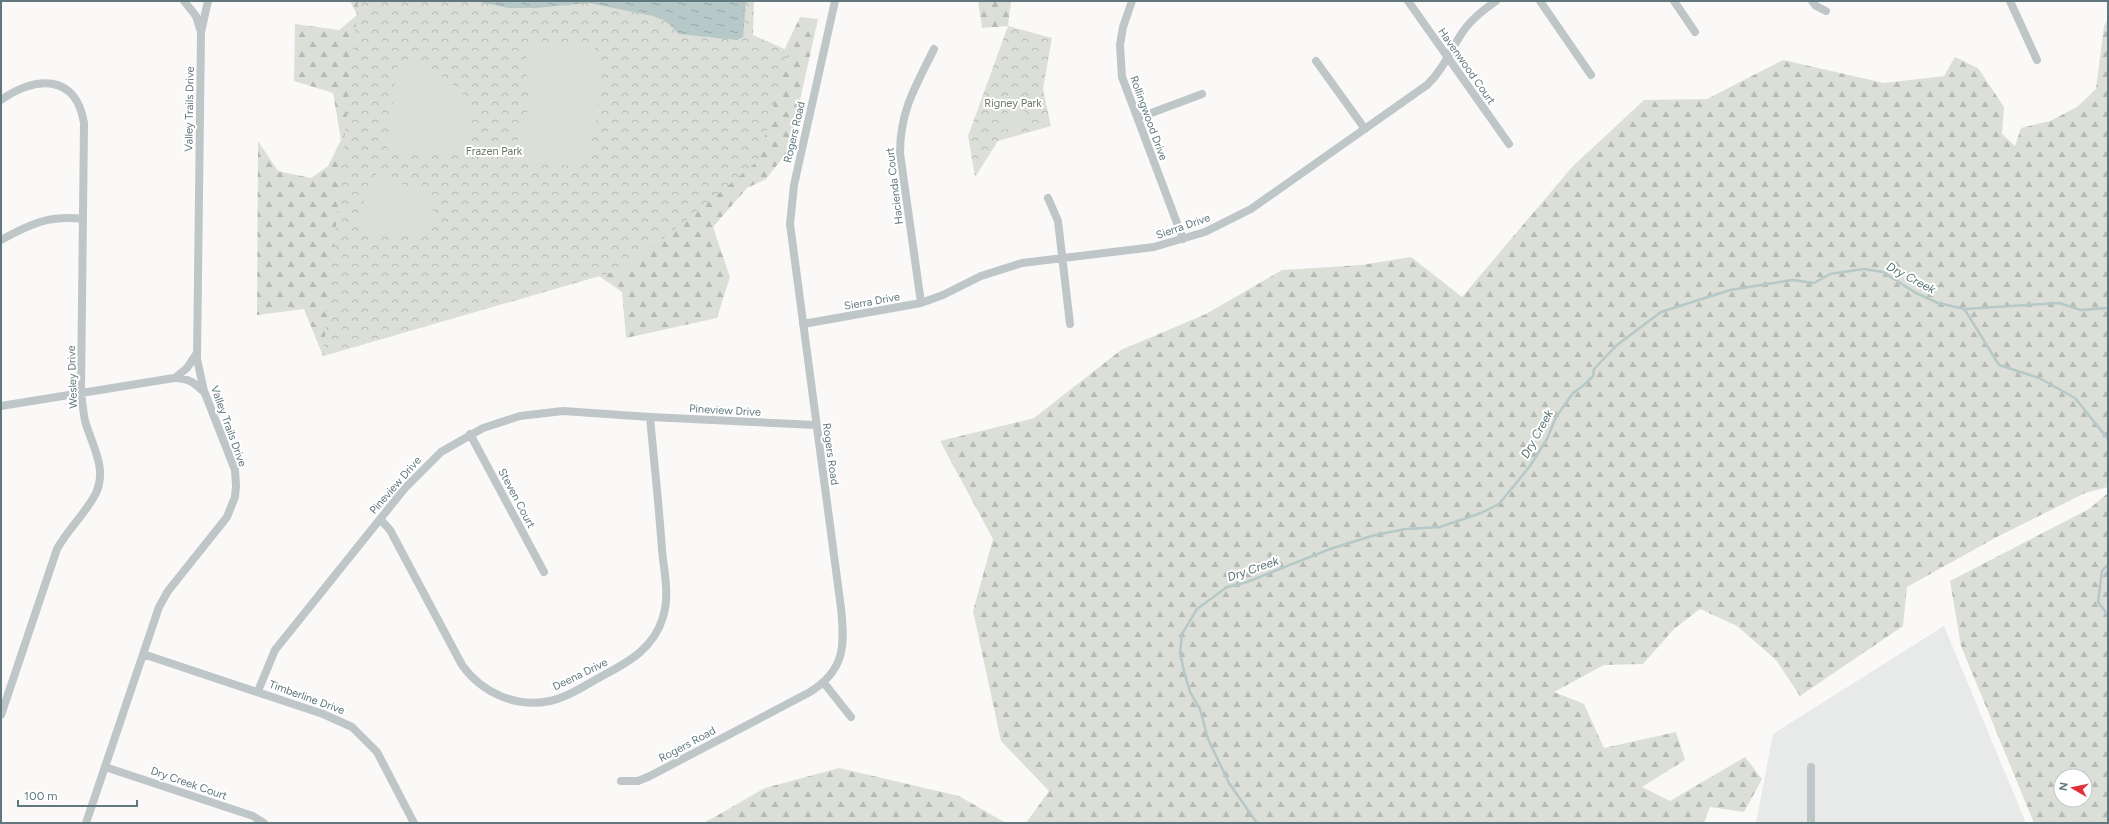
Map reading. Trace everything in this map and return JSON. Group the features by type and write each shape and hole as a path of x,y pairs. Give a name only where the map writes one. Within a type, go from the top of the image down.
{"street":[{"path":"184,1 196,16 200,32"},
{"name":"Valley Trails Drive","path":"86,823 163,598 227,517 235,497 235,470 204,391 198,369 197,353 200,32 208,1"},
{"name":"Rogers Road","path":"621,781 638,781 650,776 824,683 838,663 843,628 793,253 791,207 794,185 835,1"},
{"name":"Rollingwood Drive","path":"1132,1 1123,27 1120,45 1120,66 1122,77 1183,240"},
{"name":"Havenwood Court","path":"1408,1 1509,144"},
{"name":"Sierra Drive","path":"803,324 921,303 943,295 996,270 1022,264 1154,247 1183,240 1205,232 1251,209 1427,85 1442,69 1460,35 1474,18 1496,1"},
{"path":"1540,1 1591,75"},
{"path":"1674,1 1695,32"},
{"path":"1812,1 1816,6 1826,11"},
{"path":"2010,1 2037,60"},
{"name":"Hacienda Court","path":"921,303 900,153 900,138 905,109 934,49"},
{"path":"1316,61 1365,129"},
{"name":"Wesley Drive","path":"1,100 28,85 44,83 60,86 68,91 79,104 84,123 81,394 86,423 98,458 99,474 96,491 88,506 65,535 57,548 1,715"},
{"path":"1138,118 1202,94"},
{"path":"1048,198 1058,221 1070,324"},
{"path":"1,240 36,222 55,218 83,219"},
{"path":"174,378 187,368 197,353"},
{"path":"1,406 174,378 185,378 192,381 204,391"},
{"name":"Pineview Drive","path":"258,692 276,650 380,519 421,470 441,452 470,434 506,419 544,412 588,411 650,417 816,425"},
{"name":"Deena Drive","path":"380,519 390,530 462,665 476,681 502,698 519,702 551,701 570,693 634,658 652,640 663,617 666,588 650,417"},
{"name":"Steven Court","path":"470,434 544,572"},
{"name":"Timberline Drive","path":"143,654 323,714 345,723 360,733 377,752 414,823"},
{"path":"824,683 851,717"},
{"path":"1811,767 1811,823"},
{"name":"Dry Creek Court","path":"105,768 253,816 264,823"}],"shaded area":[{"path":"1944,626 2026,823 1756,823 1773,734"}],"green space":[{"name":"Frazen Park","path":"350,1 448,1 779,61 800,17 818,19 789,150 766,179 747,188 713,227 730,277 717,318 626,338 622,292 599,276 323,356 304,309 257,315 258,141 278,171 311,178 328,166 341,140 333,93 294,81 295,24 339,30 357,15"},
{"name":"Frazen Park","path":"358,1 754,1 753,35 789,51 758,161 627,268 323,356"},
{"path":"978,1 1011,1 1008,26 982,28"},
{"path":"2108,19 2108,487 2085,493 1995,538 1907,587 1903,626 1800,696 1776,660 1737,626 1700,609 1674,629 1643,664 1604,665 1554,692 1584,704 1604,748 1676,732 1685,760 1642,787 1670,801 1745,757 1762,779 1744,812 1710,807 1704,823 1026,823 1049,791 1001,741 973,611 993,539 940,441 1034,418 1121,350 1206,314 1282,270 1361,265 1411,257 1462,297 1572,167 1644,100 1707,99 1783,60 1884,83 1944,76 1955,57 1978,68 2004,107 2002,134 2015,146 2021,128 2050,121 2077,107 2096,89 2104,26"},
{"name":"Rigney Park","path":"1008,26 1052,38 1043,89 1051,126 998,141 975,177 968,136"},
{"path":"526,46 592,46 598,52 600,60 596,127 593,127 590,159 578,166 514,163 521,129 534,98 527,76"},
{"path":"398,62 416,65 440,75 462,92 471,120 465,154 387,149"},
{"path":"1025,111 1026,126 1001,130 999,114"},
{"path":"378,171 436,202 430,221 418,232 399,238 378,236 353,225"},
{"path":"2108,493 2108,823 2034,823 1961,646 1950,581 2089,509"},
{"path":"839,768 959,796 1006,823 704,823 765,788"}],"water":[{"path":"475,1 746,1 743,37 737,40 679,34 666,21 653,16 589,3 536,8 508,8"}],"waterway":[{"name":"Dry Creek","path":"1257,823 1229,783 1208,739 1200,709 1190,692 1184,671 1180,653 1182,634 1197,609 1227,587 1247,582 1330,549 1375,535 1406,529 1440,527 1481,513 1499,504 1530,466 1547,439 1556,417 1573,393 1593,376 1594,369 1617,345 1661,312 1730,290 1792,280 1814,283 1830,274 1864,269 1883,272 1916,293 1938,303 1965,309 2059,303 2081,310 2108,308"},
{"path":"1965,310 1999,365 2039,378 2075,398 2108,439"},
{"path":"2108,564 2102,571 2098,602 2108,615"}]}
